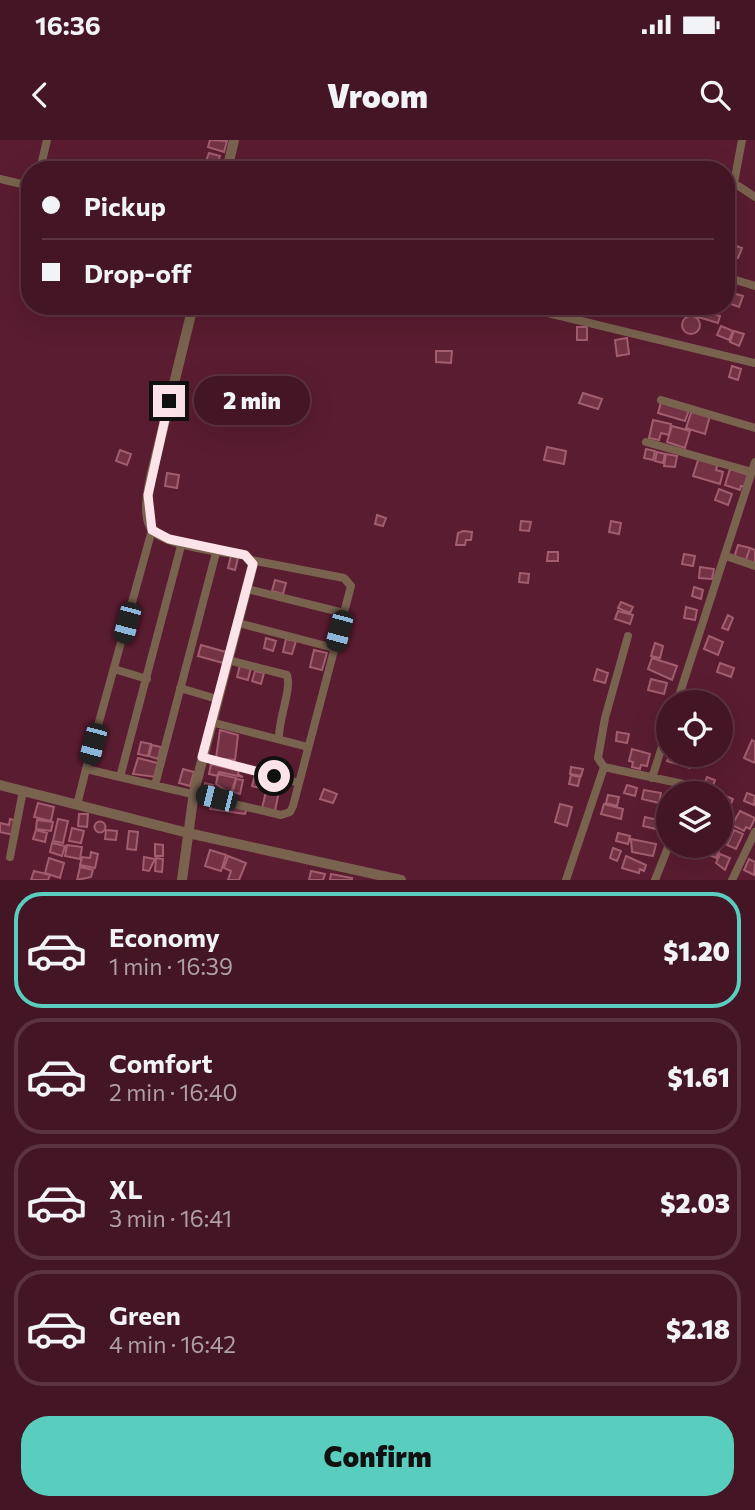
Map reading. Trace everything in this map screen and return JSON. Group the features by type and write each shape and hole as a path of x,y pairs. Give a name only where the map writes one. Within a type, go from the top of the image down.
{"street":[{"path":"42,161 47,140"},
{"path":"228,161 234,140"},
{"path":"735,178 742,140"},
{"path":"0,178 21,184"},
{"path":"735,184 738,189 755,197"},
{"path":"735,280 755,286"},
{"path":"77,805 152,530 148,510 152,473 190,315"},
{"path":"556,315 755,363"},
{"path":"661,400 755,428"},
{"path":"646,442 752,472"},
{"path":"681,690 755,462"},
{"path":"86,769 194,792 281,815 290,812 299,783 351,586 344,578 251,560 245,555 182,542 152,530"},
{"path":"120,778 182,542"},
{"path":"155,785 217,549"},
{"path":"726,556 755,566"},
{"path":"182,880 194,792 247,589 253,564 251,560"},
{"path":"247,589 344,613"},
{"path":"238,623 334,648"},
{"path":"628,636 599,741 598,758 604,767 668,781"},
{"path":"228,660 286,675 289,684 280,715 279,739"},
{"path":"114,669 147,679"},
{"path":"180,688 217,698"},
{"path":"211,722 308,747"},
{"path":"202,757 299,783"},
{"path":"652,778 656,766"},
{"path":"566,880 604,767"},
{"path":"0,785 188,833 401,880"},
{"path":"10,857 23,791"},
{"path":"732,880 755,832"},
{"path":"655,880 664,858"}],"building":[{"path":"210,140 227,141 224,152 208,147"},
{"path":"209,153 220,156 218,161 206,161"},
{"path":"735,246 742,248 738,258 735,257"},
{"path":"735,294 743,296 739,307 735,306"},
{"path":"699,315 720,316 718,323"},
{"path":"691,316 697,319 700,325 697,331 691,334 685,331 682,325 685,319"},
{"path":"721,326 733,331 729,340 717,335"},
{"path":"577,327 587,327 587,340 577,340"},
{"path":"734,331 744,334 739,346 730,342"},
{"path":"627,338 629,354 617,356 615,340"},
{"path":"436,351 452,351 451,363 436,362"},
{"path":"732,366 741,369 738,380 729,377"},
{"path":"583,393 602,399 598,409 579,403"},
{"path":"661,402 689,410 685,421 658,413"},
{"path":"692,410 710,416 705,434 686,428"},
{"path":"653,420 671,424 669,435 661,433 659,440 649,438"},
{"path":"672,426 690,431 685,448 667,442"},
{"path":"547,447 566,451 564,464 544,460"},
{"path":"646,449 655,451 653,460 644,458"},
{"path":"120,450 131,454 127,465 116,461"},
{"path":"657,452 665,454 663,463 655,461"},
{"path":"666,454 677,456 675,467 664,466"},
{"path":"699,457 718,463 716,470 723,472 720,484 693,476"},
{"path":"730,469 749,475 746,487 741,486 740,490 725,485"},
{"path":"167,473 179,475 177,488 165,486"},
{"path":"719,489 732,494 728,505 715,500"},
{"path":"377,515 386,518 383,526 375,524"},
{"path":"521,521 531,522 529,531 520,530"},
{"path":"611,521 621,523 619,534 609,532"},
{"path":"472,532 471,540 466,540 465,545 456,545 458,533"},
{"path":"738,545 750,548 745,562 734,558"},
{"path":"750,548 755,550 755,565 745,562"},
{"path":"548,552 558,552 558,561 547,561"},
{"path":"684,554 695,556 693,566 682,564"},
{"path":"231,556 238,558 235,570 228,568"},
{"path":"700,567 714,569 712,579 699,578"},
{"path":"520,573 529,574 528,583 519,582"},
{"path":"275,580 286,583 283,594 272,591"},
{"path":"694,587 703,590 701,599 692,596"},
{"path":"621,602 633,607 630,613 618,608"},
{"path":"686,607 697,610 695,620 684,618"},
{"path":"618,611 633,615 630,624 615,619"},
{"path":"728,615 733,618 728,630 722,628"},
{"path":"709,636 723,642 718,655 704,649"},
{"path":"266,638 276,641 273,651 264,648"},
{"path":"286,639 296,641 292,654 283,652"},
{"path":"655,643 663,646 660,658 651,656"},
{"path":"201,645 226,652 223,663 198,656"},
{"path":"314,650 327,653 322,670 310,667"},
{"path":"652,658 677,666 672,680 648,669"},
{"path":"720,663 734,668 731,677 717,672"},
{"path":"240,665 251,668 248,680 237,677"},
{"path":"597,669 608,673 605,683 594,680"},
{"path":"255,671 264,673 261,684 252,681"},
{"path":"651,679 667,683 665,690 648,690"},
{"path":"220,730 238,735 235,760 216,758"},
{"path":"617,732 629,734 627,743 616,741"},
{"path":"752,740 755,742 755,763 744,758"},
{"path":"141,742 151,744 148,756 138,754"},
{"path":"152,745 161,747 158,759 149,756"},
{"path":"632,749 650,754 647,766 641,765 640,769 632,767 633,762 629,761"},
{"path":"138,758 159,765 156,777 133,774"},
{"path":"211,764 239,771 238,774 243,777 219,772 218,776 209,774"},
{"path":"571,767 583,769 581,776 570,774"},
{"path":"183,769 194,772 190,786 179,783"},
{"path":"218,774 236,778 230,796 224,794 225,790 216,784"},
{"path":"255,775 268,777 265,789 252,786"},
{"path":"571,775 580,777 578,786 569,784"},
{"path":"236,779 243,780 240,794 233,792"},
{"path":"205,783 213,785 210,795 203,793"},
{"path":"627,785 637,788 635,796 624,793"},
{"path":"267,788 279,791 275,811 262,808"},
{"path":"324,789 337,794 333,803 320,799"},
{"path":"644,790 656,792 656,802 642,799"},
{"path":"747,793 755,796 754,805 744,801"},
{"path":"608,795 619,797 617,806 606,803"},
{"path":"213,800 247,808 245,814 210,809"},
{"path":"38,803 54,807 51,821 34,817"},
{"path":"560,804 572,807 567,826 555,822"},
{"path":"604,804 623,809 621,819 601,814"},
{"path":"740,811 755,818 750,829 746,827 744,831 733,823"},
{"path":"79,814 88,814 87,827 78,826"},
{"path":"645,817 656,820 656,829 643,826"},
{"path":"10,819 17,821 14,835 0,832 0,823 9,825"},
{"path":"58,819 68,821 63,843 53,841"},
{"path":"37,820 53,822 51,831 36,829"},
{"path":"100,822 104,823 104,831 100,832 96,831 95,827 96,823"},
{"path":"72,828 84,831 81,843 69,841"},
{"path":"36,830 47,833 45,842 33,839"},
{"path":"106,830 117,831 116,840 105,839"},
{"path":"734,830 743,834 736,849 733,848"},
{"path":"129,831 138,832 136,850 127,849"},
{"path":"618,833 630,836 628,844 616,841"},
{"path":"631,839 656,844 653,856 632,852"},
{"path":"52,843 65,846 62,856 50,852"},
{"path":"155,844 163,845 163,856 155,856"},
{"path":"67,845 82,847 80,859 65,856"},
{"path":"613,848 621,851 617,861 610,858"},
{"path":"210,850 226,855 221,871 205,866"},
{"path":"91,852 98,854 95,868 80,865 82,857 90,858"},
{"path":"228,856 246,863 239,880 228,880 231,871 224,868"},
{"path":"626,856 646,865 644,871 640,869 639,873 622,868"},
{"path":"144,857 155,859 149,871 143,870"},
{"path":"49,858 64,863 60,878 45,873"},
{"path":"156,858 163,859 162,872 155,871"},
{"path":"718,858 730,858 725,870 716,863"},
{"path":"749,859 755,862 754,875 744,870"},
{"path":"80,867 93,870 91,877 77,880"},
{"path":"34,871 50,875 48,880 31,880"},
{"path":"311,871 325,874 323,880 309,880"},
{"path":"331,874 352,878 352,880 330,880"}],"route":[{"path":"169,401 148,495 149,524 152,530 158,535 180,542 245,555 250,557 253,564 202,757 274,776"}]}
